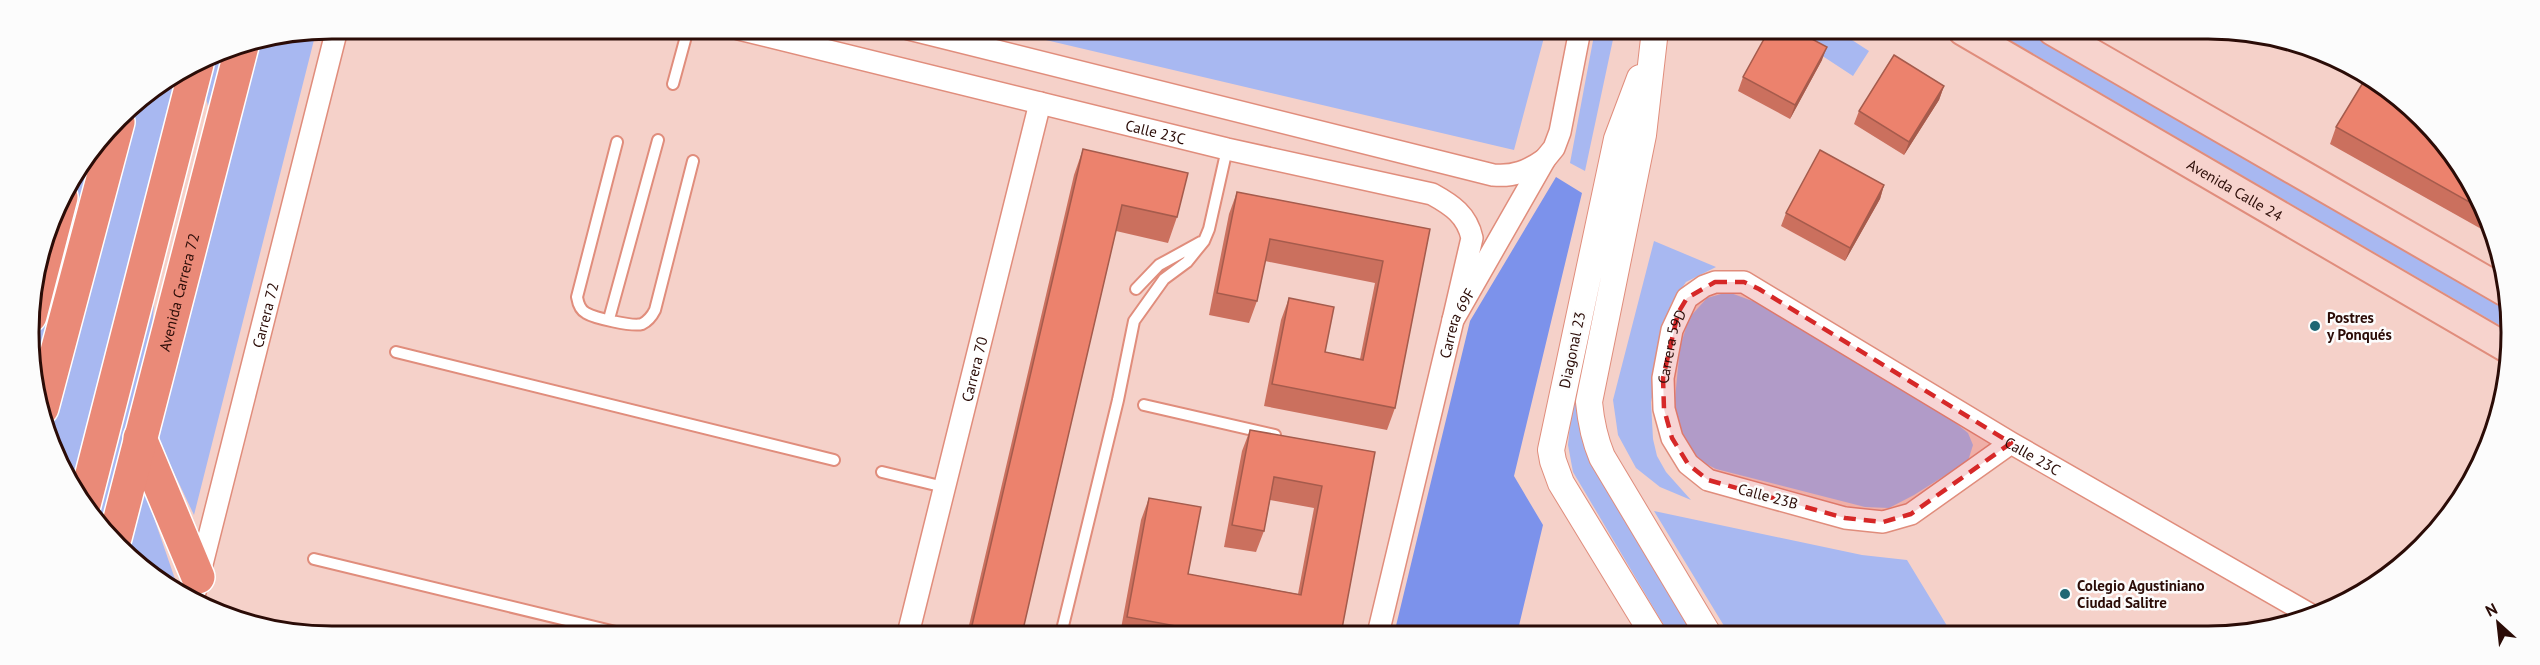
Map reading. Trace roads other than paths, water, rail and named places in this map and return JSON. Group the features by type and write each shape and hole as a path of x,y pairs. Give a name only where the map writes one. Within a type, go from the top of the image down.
{"highway":[{"name":"Avenida Carrera 72","path":"117,531 240,54"},
{"path":"194,78 213,156"},
{"path":"87,494 194,78"},
{"path":"46,394 114,137"},
{"path":"140,438 196,589"}],"main road":[{"name":"Avenida Calle 24","path":"1977,39 2500,344"},
{"path":"2067,39 2497,287"}],"street":[{"name":"Carrera 72","path":"196,589 334,39"},
{"name":"Calle 23C","path":"780,39 1227,148 1432,194 1452,204 1462,215 1472,238 1453,320"},
{"path":"949,39 1493,175 1514,175 1529,171 1545,159"},
{"name":"Carrera 69F","path":"1380,626 1453,320 1545,159 1554,148 1560,132 1578,39"},
{"name":"Diagonal 23","path":"1644,626 1561,483 1552,461 1551,450 1617,139 1653,39"},
{"name":"Diagonal 23","path":"1653,39 1643,135 1589,402 1593,436 1602,457 1703,626"},
{"name":"Carrera 70","path":"910,626 1040,103"},
{"name":"Carrera 59D","path":"1672,438 1664,409 1663,378 1672,330 1687,298 1704,285 1715,282 1744,282 1759,289"},
{"name":"Calle 23C","path":"1759,289 2011,443 2302,610"},
{"name":"Calle 23B","path":"1672,438 1688,464 1708,480 1845,518 1883,522 1911,514 2011,443"}],"lane":[{"path":"673,84 685,39"},
{"path":"609,320 658,140"},
{"path":"618,142 577,297 579,306 586,314 609,320 634,325 642,324 649,320 655,310 693,161"},
{"path":"1063,626 1118,400 1134,321 1164,279 1187,262 1204,241 1209,229 1227,148"},
{"path":"1136,289 1159,265 1204,241"},
{"path":"396,351 834,460"},
{"path":"1144,405 1292,439"},
{"path":"882,472 944,487"},
{"path":"314,559 591,626"}],"place":[{"name":"Postres y Ponqués","path":"2315,326"},
{"name":"Colegio Agustiniano Ciudad Salitre","path":"2065,594"}]}
